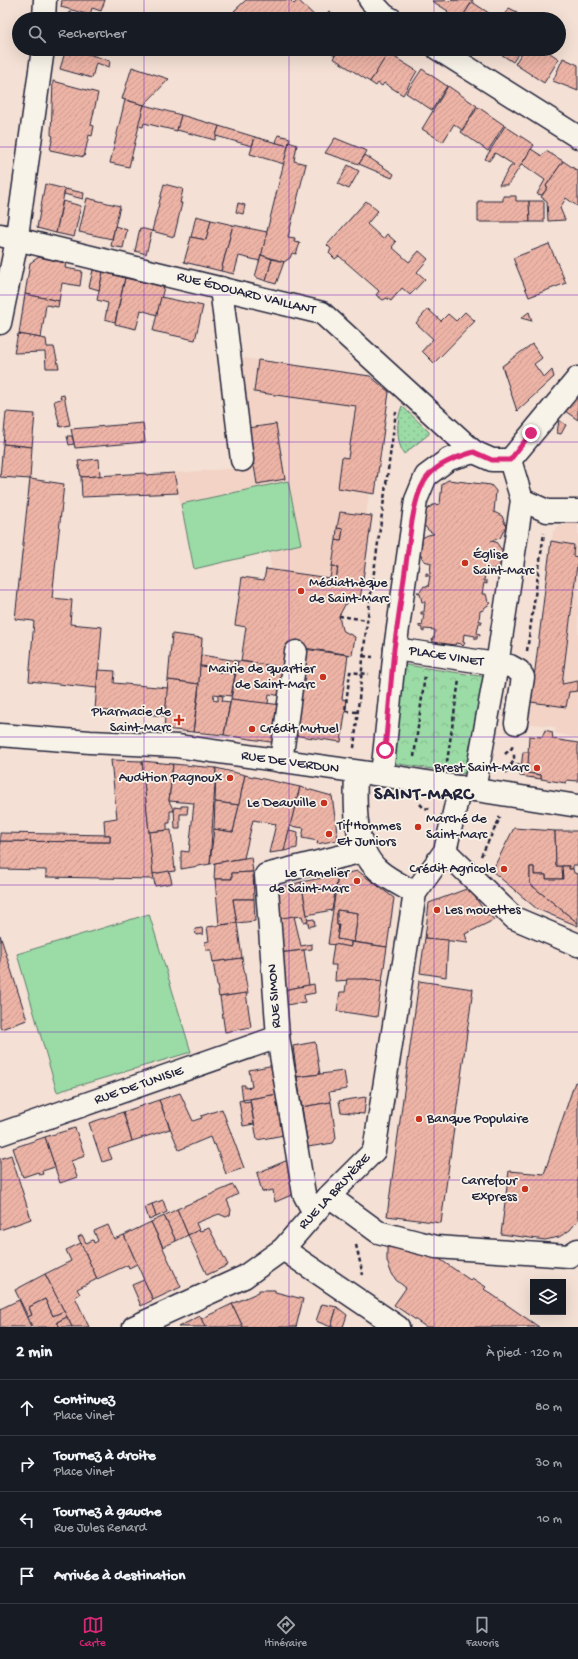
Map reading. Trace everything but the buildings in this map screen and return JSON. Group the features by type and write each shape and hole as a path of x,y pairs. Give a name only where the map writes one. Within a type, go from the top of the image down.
{"street":[{"path":"44,12 45,0"},
{"path":"370,0 382,12"},
{"path":"0,322 8,237 42,56"},
{"path":"449,56 578,137"},
{"name":"RUE ÉDOUARD VAILLANT","path":"8,237 322,313 474,452"},
{"path":"221,288 242,460"},
{"path":"474,452 492,460 510,460 578,378"},
{"name":"PLACE VINET","path":"382,775 394,649 416,500 426,476 449,459 474,452"},
{"name":"PLACE VINET","path":"445,851 467,788 497,665 522,500 510,460"},
{"path":"522,500 547,511 578,511"},
{"name":"PLACE VINET","path":"394,649 497,665"},
{"path":"281,761 296,652"},
{"path":"497,665 510,666 519,671 523,677 516,723"},
{"name":"RUE DE VERDUN","path":"0,735 82,742 177,746 382,775 578,806"},
{"path":"356,772 354,804 363,851 378,870 415,893 445,851 514,918 578,945"},
{"name":"RUE SIMON","path":"314,1213 304,1194 278,1037 266,875 363,851"},
{"name":"RUE LA BRUYÈRE","path":"134,1327 244,1277 283,1249 329,1196 374,1151 415,893"},
{"name":"RUE DE TUNISIE","path":"0,1134 278,1037"},
{"path":"329,1196 378,1232 436,1247 569,1256 578,1250"},
{"path":"283,1249 398,1327"}],"path":[{"path":"354,748 368,620 401,384"},
{"path":"523,677 547,511"},
{"path":"339,616 368,620"},
{"path":"357,712 345,711 350,672 370,674"},
{"path":"416,742 424,678"},
{"path":"449,747 459,684"},
{"path":"506,776 510,765 514,760 514,754"},
{"path":"510,765 522,764"},
{"path":"470,876 500,818"},
{"path":"352,1214 351,1234 356,1243 371,1309"}],"shaded area":[{"path":"237,357 370,376 389,392 375,494 369,493 366,515 340,512 330,578 271,569 269,552 194,569 174,473 254,467"},
{"path":"578,522 578,738 555,733 556,727 519,722 534,679 553,532 558,526"}],"green space":[{"path":"402,406 429,432 429,434 404,454 398,437 398,424"},
{"path":"288,481 301,544 194,569 181,504"},
{"path":"400,664 486,677 467,774 392,763"},
{"path":"149,914 191,1052 57,1092 17,954"}],"place":[{"name":"Église Saint-Marc","path":"465,563"},
{"name":"Médiathèque de Saint-Marc","path":"301,591"},
{"name":"Mairie de quartier de Saint-Marc","path":"323,677"},
{"name":"Pharmacie de Saint-Marc","path":"179,720"},
{"name":"Crédit Mutuel","path":"252,729"},
{"name":"Brest Saint-Marc","path":"537,768"},
{"name":"Audition Pagnoux","path":"230,778"},
{"name":"Le Deauville","path":"324,803"},
{"name":"Marché de Saint-Marc","path":"418,827"},
{"name":"Tif'Hommes Et Juniors","path":"329,834"},
{"name":"Crédit Agricole","path":"504,869"},
{"name":"Le Tamelier de Saint-Marc","path":"357,881"},
{"name":"Les mouettes","path":"437,910"},
{"name":"Banque Populaire","path":"419,1119"},
{"name":"Carrefour Express","path":"525,1189"}],"district":[{"name":"SAINT-MARC","path":"424,795"}],"route":[{"path":"385,750 394,649 412,521 416,500 426,476 449,459 474,452 492,460 510,460 531,433"}]}
